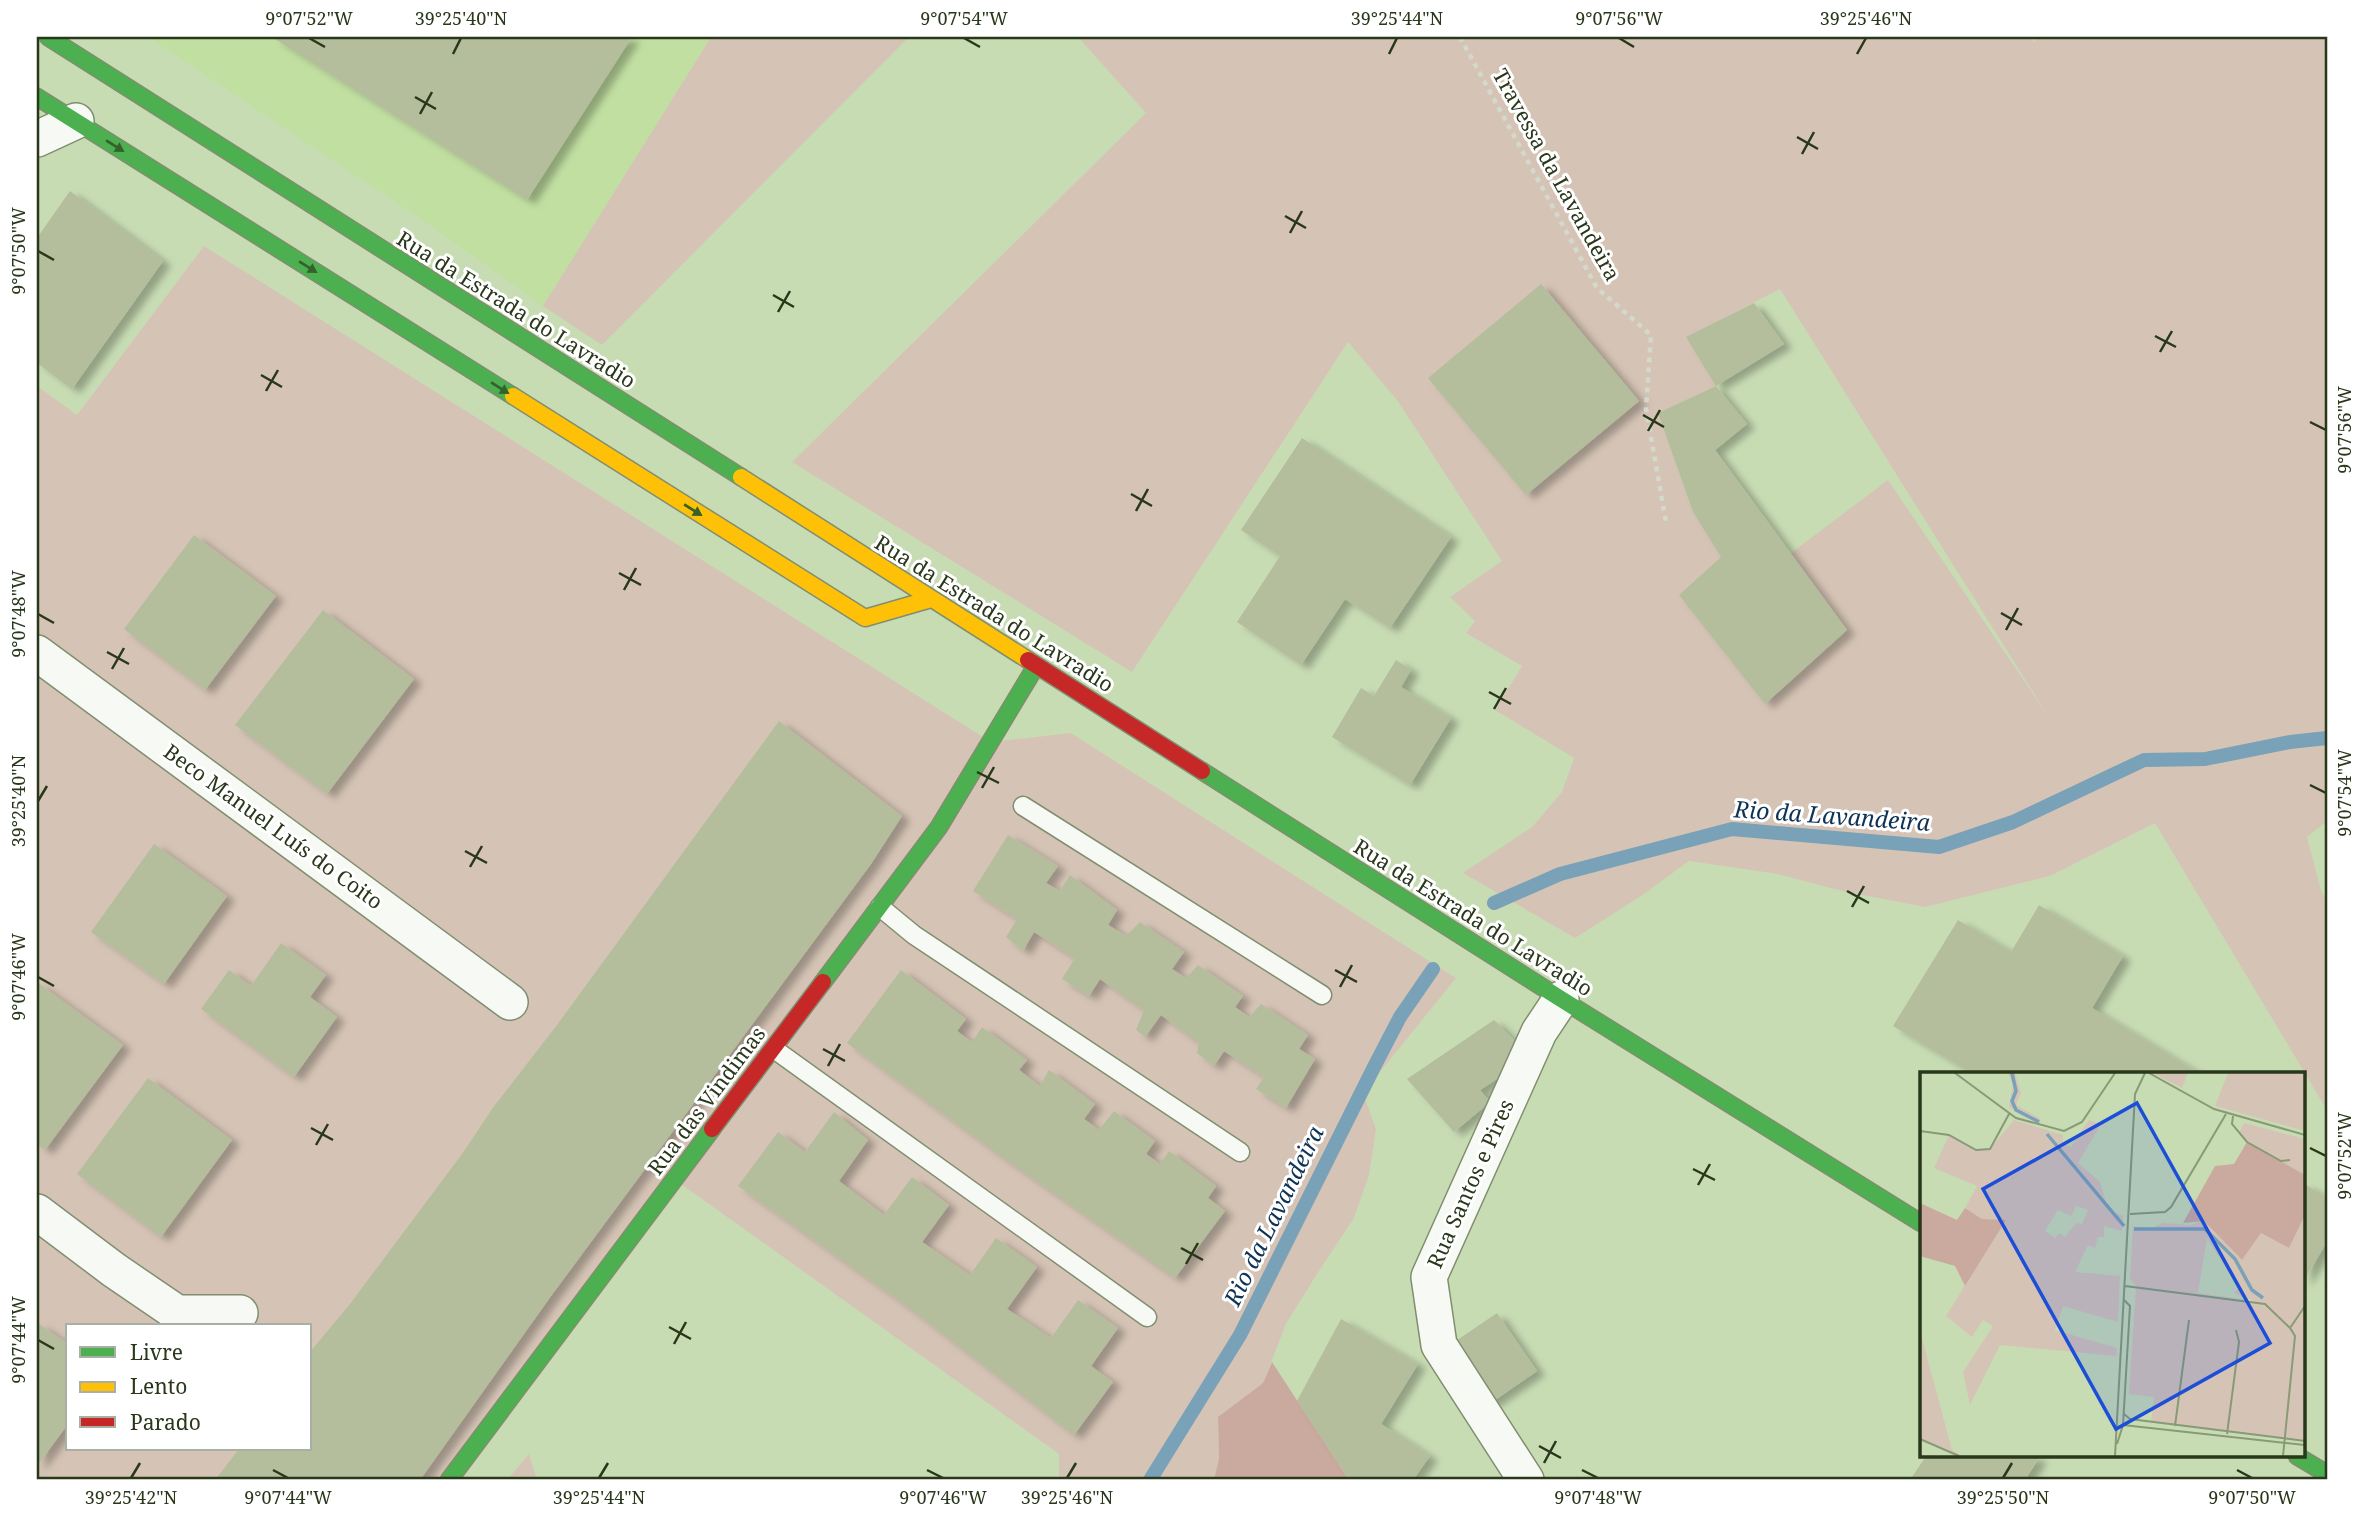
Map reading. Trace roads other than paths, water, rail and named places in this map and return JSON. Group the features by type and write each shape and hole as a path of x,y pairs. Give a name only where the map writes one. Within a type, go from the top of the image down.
{"main road":[{"name":"Rua da Estrada do Lavradio","path":"48,37 1561,999 1920,1222"},
{"path":"37,97 865,618 931,599"},
{"name":"Rua das Vindimas","path":"449,1480 939,827 1037,666"},
{"path":"2300,1458 2327,1474"}],"street":[{"path":"37,139 76,121"},
{"name":"Beco Manuel Luís do Coito","path":"37,653 510,1002"},
{"name":"Rua Santos e Pires","path":"1526,1480 1439,1345 1429,1277 1539,1032 1561,999"},
{"path":"37,1212 177,1313 240,1313"}],"lane":[{"path":"1023,806 1322,995"},
{"path":"880,907 914,934 1240,1152"},
{"path":"774,1049 1147,1317"}],"waterway":[{"name":"Rio da Lavandeira","path":"1494,903 1560,874 1732,829 1939,847 2013,822 2144,760 2205,759 2290,742 2327,738"},
{"name":"Rio da Lavandeira","path":"1150,1480 1240,1335 1400,1017 1433,969"}]}
